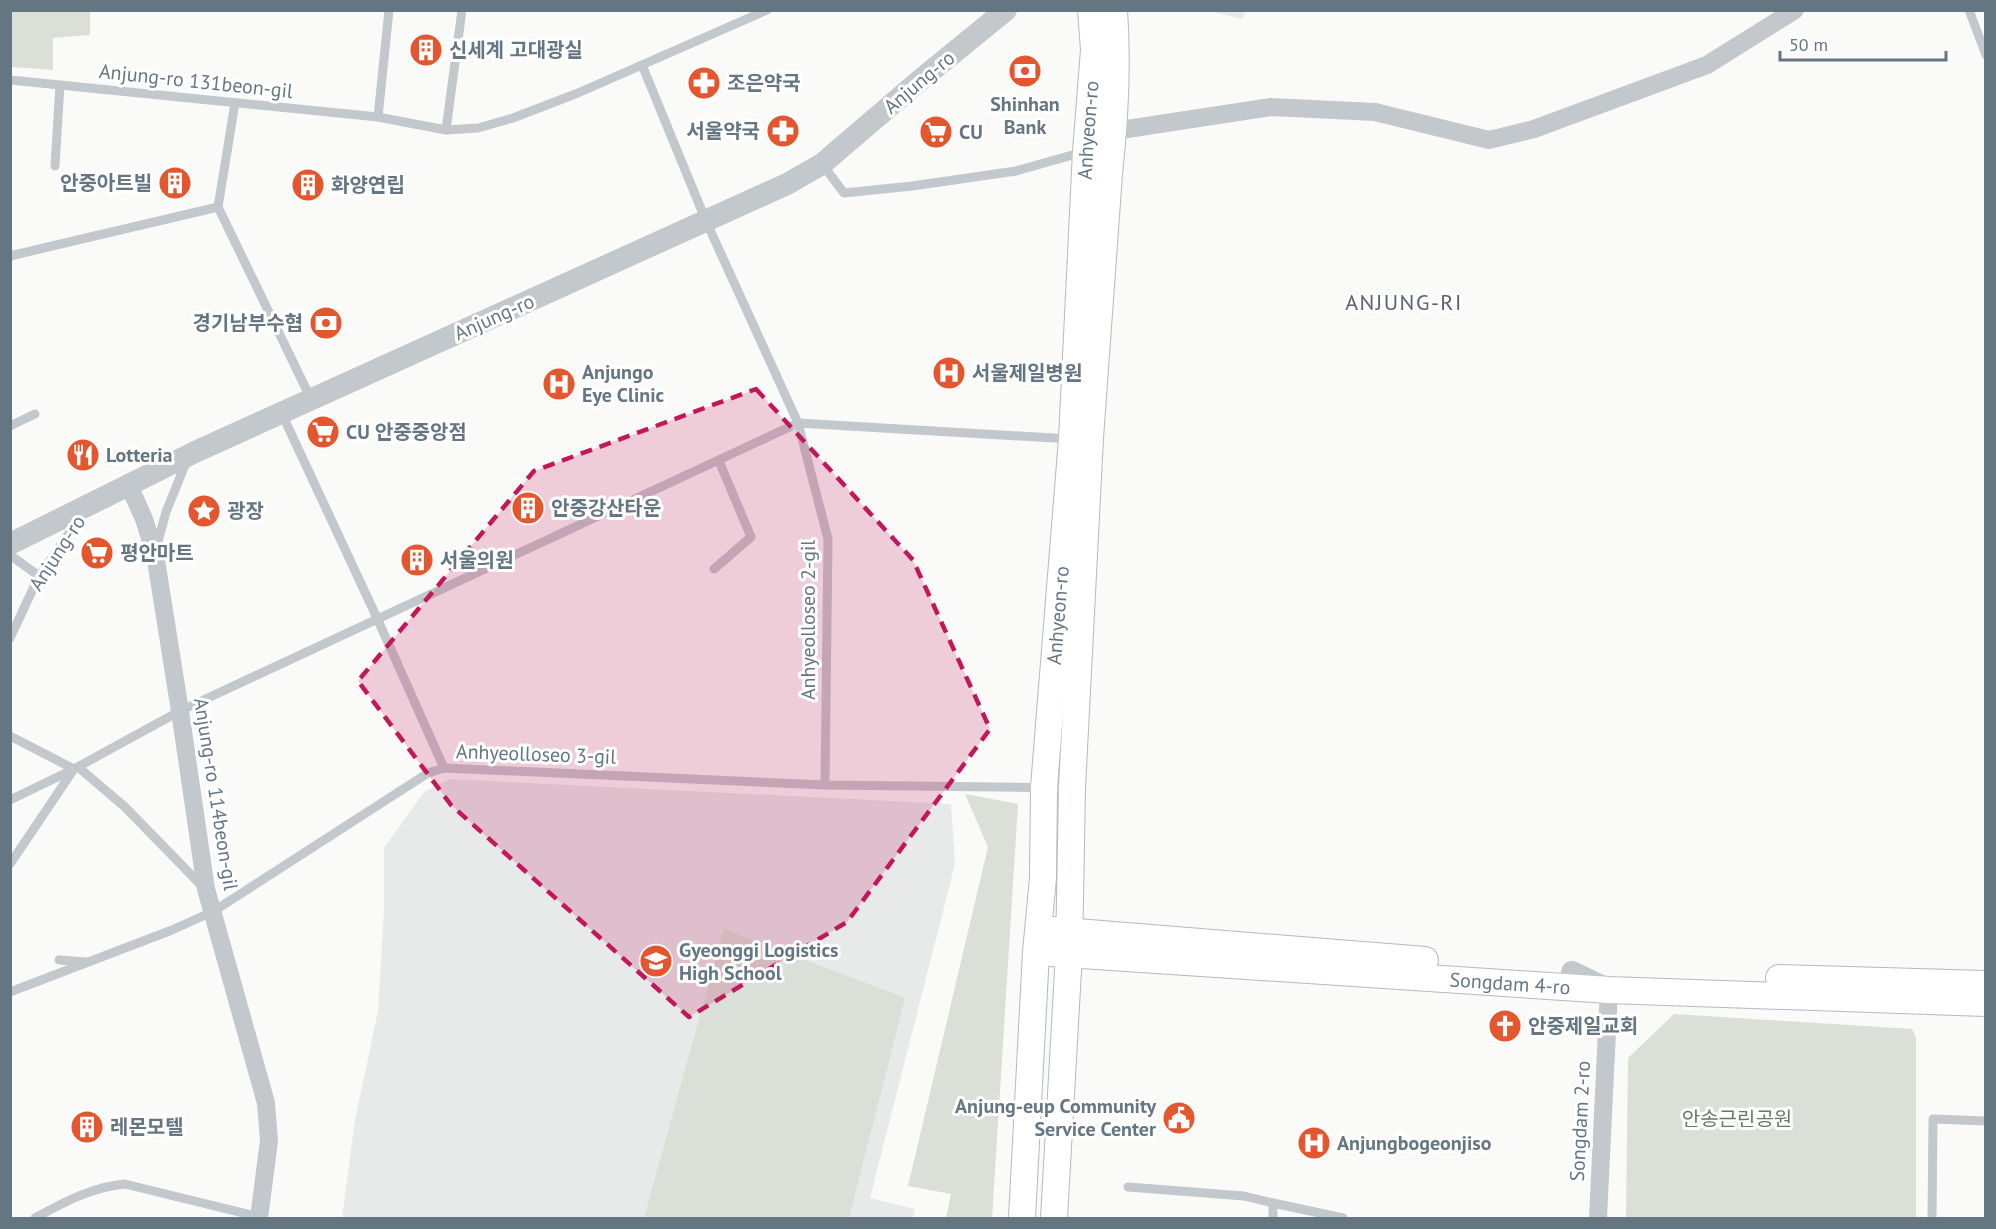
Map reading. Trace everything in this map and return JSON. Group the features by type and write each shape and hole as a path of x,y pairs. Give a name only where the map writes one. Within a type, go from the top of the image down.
{"main road":[{"name":"Anhyeon-ro","path":"1054,1218 1069,942 1086,151 1094,50 1091,10"},
{"name":"Anhyeon-ro","path":"1022,1218 1043,878 1044,787 1114,131 1117,49 1114,10"},
{"name":"Songdam 4-ro","path":"1038,941 1572,972 1986,984"},
{"name":"Songdam 4-ro","path":"1069,942 1609,990 1986,1003"}],"street":[{"name":"Anjung-ro","path":"10,544 189,454 282,414 787,184 822,164 1006,10"},
{"path":"1114,131 1271,107 1375,112 1489,140 1534,129 1707,65 1795,10"},
{"name":"Anjung-ro 114beon-gil","path":"128,483 141,512 155,555 206,889 266,1103 269,1141 261,1218"},
{"path":"1572,972 1609,990"},
{"name":"Songdam 2-ro","path":"1598,1218 1609,990"}],"lane":[{"path":"378,117 389,10"},
{"path":"446,130 462,10"},
{"name":"Anjung-ro 131beon-gil","path":"10,80 378,117 446,130 478,128 513,118 579,93 767,10"},
{"path":"1969,10 1986,55"},
{"path":"642,65 706,221 798,423"},
{"path":"55,166 60,85"},
{"path":"235,103 218,207 311,399"},
{"path":"822,164 844,193 1016,171 1086,151"},
{"path":"10,256 218,207"},
{"path":"10,426 35,414"},
{"path":"282,414 444,768"},
{"path":"10,800 76,768 180,711 798,423 1081,439"},
{"name":"Anhyeolloseo 2-gil","path":"798,423 828,539 825,785"},
{"path":"155,555 166,512 189,454"},
{"path":"714,569 751,537 718,461"},
{"name":"Anjung-ro","path":"10,638 39,576 90,503"},
{"path":"10,555 39,576"},
{"path":"10,735 76,768 125,807 206,889"},
{"path":"10,864 76,768"},
{"name":"Anhyeolloseo 3-gil","path":"10,992 172,930 214,911 428,774 444,768 825,785 1072,788"},
{"path":"59,960 89,962"},
{"path":"1932,1218 1933,1119 1986,1121"},
{"path":"36,1218 59,1205 104,1186 125,1184 261,1218"},
{"path":"1128,1187 1244,1196 1343,1218"},
{"path":"1273,1203 1273,1218"}],"highlighted area":[{"path":"756,389 913,560 990,729 847,922 689,1017 451,805 358,681 534,471"}],"shaded area":[{"path":"1246,10 1242,19 1209,11"},
{"name":"Gyeonggi Logistics High School","path":"450,779 951,804 955,864 870,1198 915,1209 913,1218 342,1218 355,1120 378,1011 384,910 384,848 424,792"}],"green space":[{"path":"10,11 90,11 90,35 53,38 53,70 11,67"},
{"path":"965,794 1018,804 992,1218 946,1218 951,1194 908,1186 988,847"},
{"path":"724,929 905,998 849,1218 644,1218"},
{"name":"안송근린공원","path":"1674,1014 1912,1029 1916,1038 1916,1218 1626,1218 1628,1058"}],"place":[{"name":"신세계 고대광실","path":"426,50"},
{"name":"Shinhan Bank","path":"1025,71"},
{"name":"조은약국","path":"704,83"},
{"name":"서울약국","path":"783,131"},
{"name":"CU","path":"936,132"},
{"name":"안중아트빌","path":"175,183"},
{"name":"화양연립","path":"308,185"},
{"name":"경기남부수협","path":"326,323"},
{"name":"서울제일병원","path":"949,373"},
{"name":"Anjungo Eye Clinic","path":"559,384"},
{"name":"CU 안중중앙점","path":"323,432"},
{"name":"Lotteria","path":"83,455"},
{"name":"안중강산타운","path":"528,508"},
{"name":"광장","path":"204,511"},
{"name":"평안마트","path":"97,553"},
{"name":"서울의원","path":"417,560"},
{"name":"Gyeonggi Logistics High School","path":"656,961"},
{"name":"안중제일교회","path":"1505,1026"},
{"name":"Anjung-eup Community Service Center","path":"1179,1118"},
{"name":"레몬모텔","path":"87,1127"},
{"name":"Anjungbogeonjiso","path":"1314,1143"}],"district":[{"name":"ANJUNG-RI","path":"1404,302"}]}
